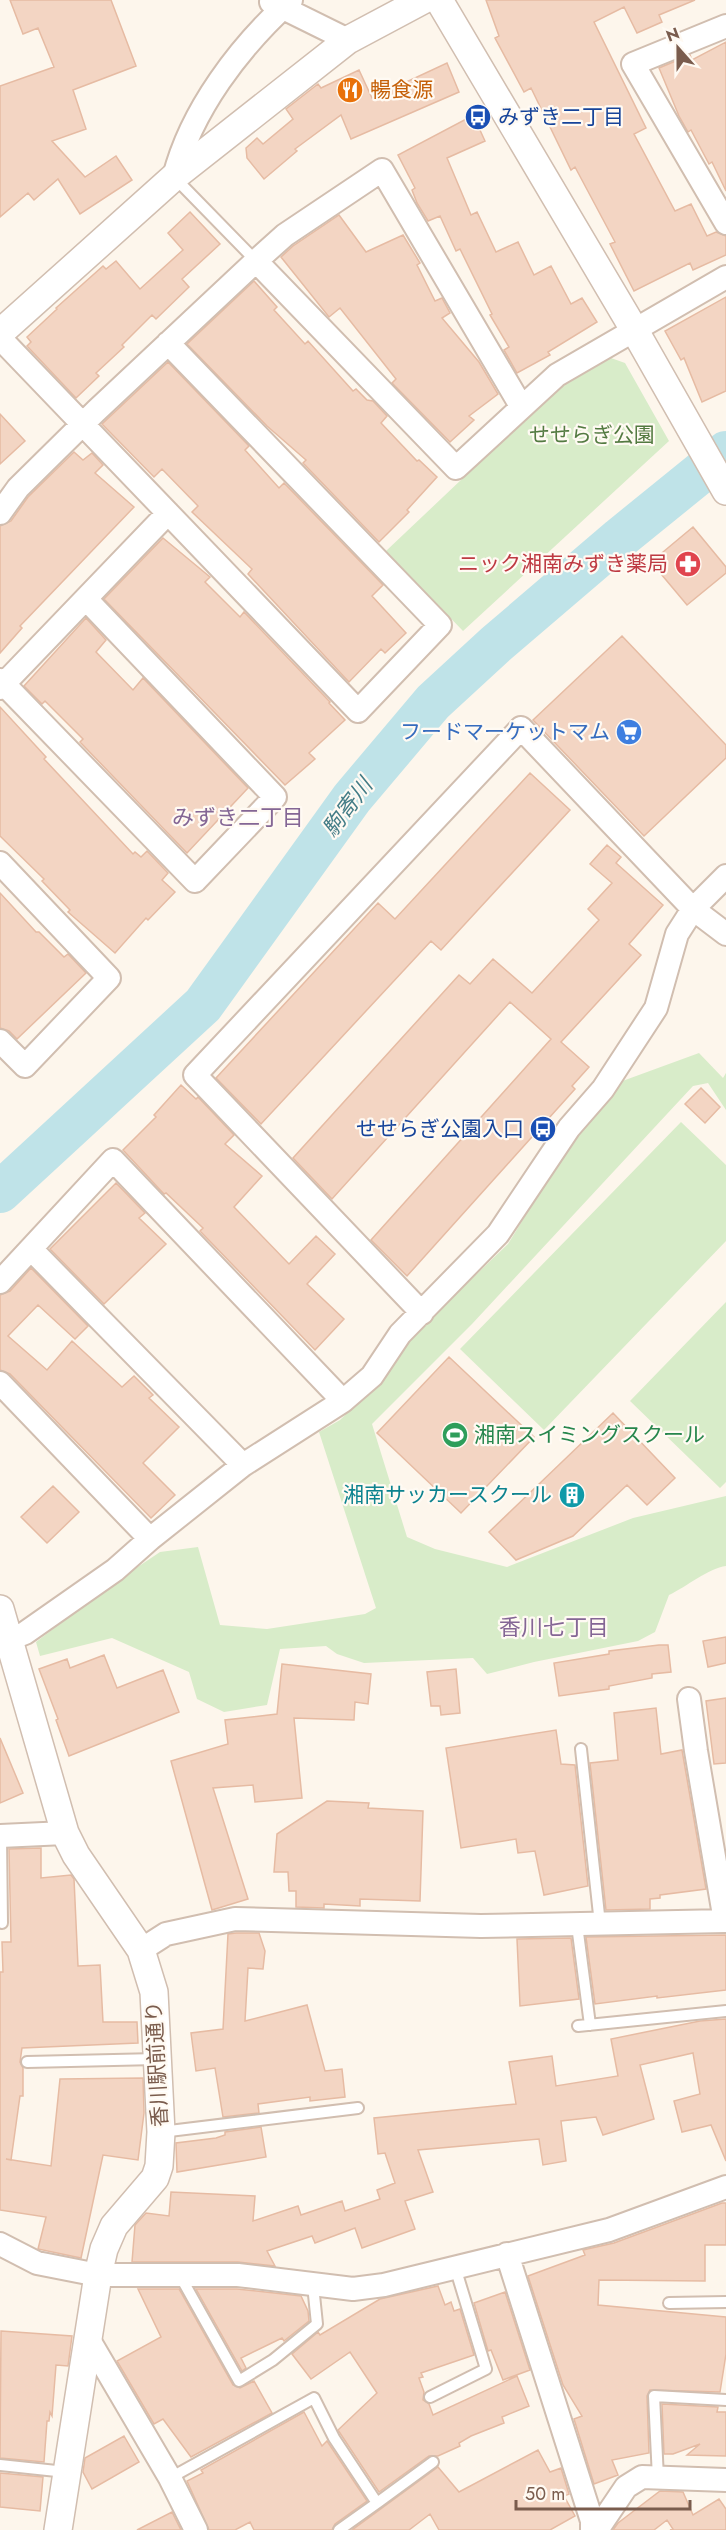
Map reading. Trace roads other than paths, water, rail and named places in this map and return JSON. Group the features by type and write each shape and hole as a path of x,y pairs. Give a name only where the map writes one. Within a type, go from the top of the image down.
{"street":[{"path":"168,343 440,625 358,711 82,424 0,335 174,177 348,40 423,0"},
{"path":"439,0 723,486"},
{"path":"174,177 181,147 223,76 281,3 348,40"},
{"path":"726,26 633,64 726,223"},
{"path":"0,513 18,488 82,424 256,261 285,235 382,170 521,406"},
{"path":"256,261 456,468 557,375 635,332 726,277"},
{"path":"86,599 275,797 195,881 1,684 168,513"},
{"path":"422,1313 195,1075 521,728 693,909 726,934"},
{"path":"0,863 109,978 25,1066 0,1041"},
{"path":"10,1639 25,1633 115,1570 243,1465 343,1401 372,1376 400,1334 498,1234 569,1128 603,1089 656,1008 677,934 693,909 726,876"},
{"path":"0,1282 113,1160 343,1401"},
{"path":"31,1249 243,1465"},
{"path":"0,1383 150,1539"},
{"name":"香川駅前通り","path":"0,1610 65,1833 76,1855 141,1950 154,1992 161,2132 159,2166 155,2178 114,2226 104,2249 58,2530"},
{"path":"141,1950 166,1934 235,1920 481,1926 726,1921 689,1699"},
{"path":"1,1836 65,1833"},
{"path":"0,2244 37,2263 98,2275 238,2275 353,2289 384,2284 609,2230 726,2187"},
{"path":"507,2254 595,2530"},
{"path":"89,2340 170,2478 196,2530"},
{"path":"595,2530 626,2487 642,2476 725,2482"}],"lane":[{"path":"174,177 256,261"},
{"path":"581,1749 600,1924"},
{"path":"1,1836 2,1923"},
{"path":"578,1925 590,2025"},
{"path":"578,2026 726,2011"},
{"path":"27,2062 157,2059"},
{"path":"161,2132 358,2108"},
{"path":"430,2397 486,2368 455,2267"},
{"path":"179,2274 239,2381 273,2360 317,2324 313,2284"},
{"path":"669,2303 726,2302"},
{"path":"657,2478 654,2396 726,2400"},
{"path":"170,2478 314,2397 334,2438 377,2503"},
{"path":"339,2530 433,2462"},
{"path":"0,2465 67,2472"}],"waterway":[{"name":"駒寄川","path":"0,1192 203,1005 352,798 433,702 496,644 620,538 726,452"}],"place":[{"name":"暢食源","path":"350,90"},
{"name":"みずき二丁目","path":"478,117"},
{"name":"ニック湘南みずき薬局","path":"688,564"},
{"name":"フードマーケットマム","path":"629,732"},
{"name":"せせらぎ公園入口","path":"543,1129"},
{"name":"湘南スイミングスクール","path":"455,1435"},
{"name":"湘南サッカースクール","path":"572,1495"}],"district":[{"name":"みずき二丁目","path":"238,817"},
{"name":"香川七丁目","path":"554,1627"}],"park label":[{"name":"せせらぎ公園","path":"592,435"}]}
